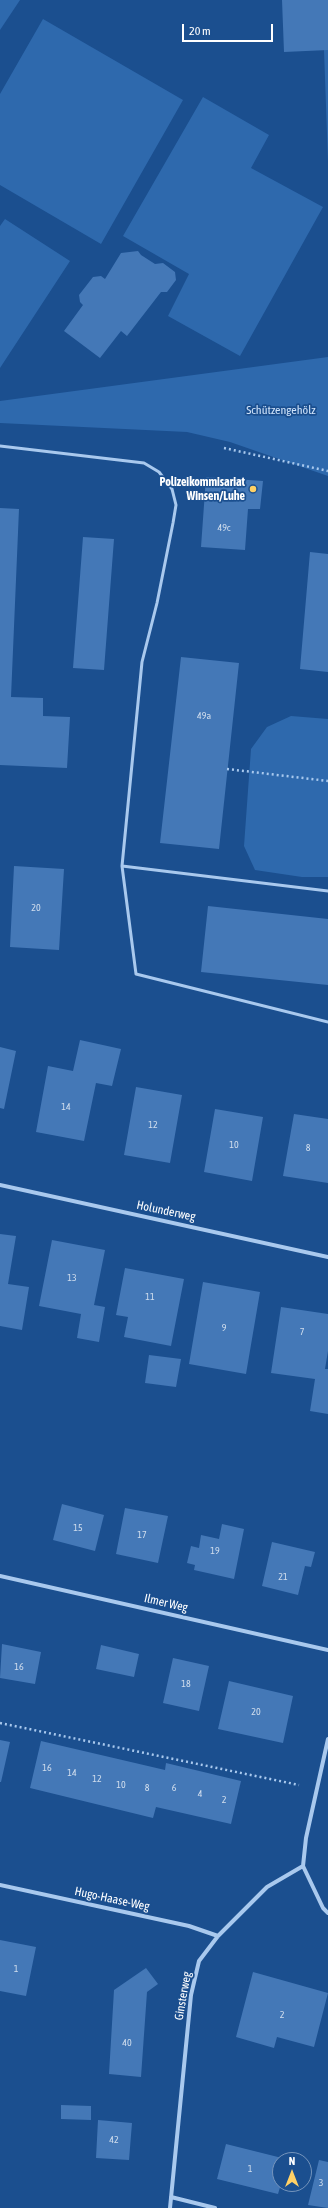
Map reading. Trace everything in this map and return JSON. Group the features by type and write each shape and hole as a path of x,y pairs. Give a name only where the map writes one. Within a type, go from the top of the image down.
{"street":[{"name":"Holunderweg","path":"0,1186 328,1257"},
{"name":"Ilmer Weg","path":"0,1576 328,1650"},
{"path":"328,1740 306,1838 303,1866 323,1908 328,1913"},
{"name":"Ginsterweg","path":"170,2208 191,1995 199,1961 218,1936 267,1887 303,1866"},
{"name":"Hugo-Haase-Weg","path":"0,1885 189,1926 218,1936"},
{"path":"171,2197 215,2208"}],"lane":[{"path":"0,446 144,463 159,472 172,489 176,505 173,523 157,603 142,662 122,866 136,974 328,1022"},
{"path":"122,866 328,891"}],"path":[{"path":"224,448 328,471"},
{"path":"227,769 328,781"},
{"path":"0,1723 317,1788"}],"green space":[{"path":"0,0 20,0 0,30"},
{"path":"43,19 183,100 101,244 0,185 0,94"},
{"path":"324,50 328,50 328,162"},
{"path":"203,97 269,135 251,168 323,207 240,356 168,316 189,274 123,236"},
{"path":"5,219 70,261 0,368 0,226"},
{"name":"Schützengehölz","path":"328,357 328,476 230,442 187,432 0,423 0,401"},
{"path":"291,716 328,719 328,877 302,877 255,870 244,846 251,749 267,727"}],"building":[{"path":"282,0 328,0 328,50 284,52"},
{"path":"138,251 141,255 155,264 163,263 175,272 176,280 167,292 161,292 127,336 121,331 100,358 64,331 83,305 80,302 79,295 93,277 101,276 105,279 121,253"},
{"path":"206,477 263,481 260,509 248,509 245,550 201,547"},
{"path":"0,508 19,509 11,697 43,698 43,716 70,717 67,768 0,765"},
{"path":"83,537 114,539 104,670 73,668"},
{"path":"310,552 328,554 328,672 300,669"},
{"path":"181,657 239,663 219,849 160,843"},
{"path":"14,866 64,869 59,950 10,947"},
{"path":"208,906 328,919 328,985 201,972"},
{"path":"80,1040 121,1049 112,1086 96,1083 84,1141 36,1132 48,1066 73,1071"},
{"path":"0,1047 16,1051 4,1109 0,1108"},
{"path":"136,1087 182,1095 170,1163 124,1155"},
{"path":"215,1109 263,1117 252,1181 204,1172"},
{"path":"294,1114 328,1119 328,1183 283,1176"},
{"path":"0,1234 16,1236 8,1284 29,1287 22,1330 0,1326"},
{"path":"52,1240 105,1250 94,1305 105,1307 99,1342 77,1338 81,1314 39,1306"},
{"path":"125,1268 184,1279 171,1346 124,1337 128,1317 116,1315"},
{"path":"203,1282 260,1292 246,1374 189,1364"},
{"path":"281,1307 328,1314 328,1351 325,1369 328,1369 328,1414 310,1411 315,1379 271,1373"},
{"path":"149,1355 181,1359 176,1387 145,1383"},
{"path":"62,1504 104,1515 95,1551 53,1540"},
{"path":"125,1508 168,1516 158,1563 116,1554"},
{"path":"222,1524 244,1529 234,1579 194,1570 195,1565 187,1563 191,1546 199,1548 201,1535 219,1539"},
{"path":"272,1542 315,1552 311,1567 305,1566 298,1595 262,1586"},
{"path":"2,1644 41,1652 35,1684 0,1678"},
{"path":"101,1645 139,1654 134,1677 96,1669"},
{"path":"173,1658 209,1666 199,1711 163,1703"},
{"path":"229,1681 293,1696 283,1743 218,1729"},
{"path":"0,1740 10,1742 1,1782 0,1782"},
{"path":"41,1741 165,1770 166,1763 241,1781 231,1824 156,1807 153,1818 30,1788"},
{"path":"0,1940 36,1947 26,1996 0,1991"},
{"path":"146,1968 158,1984 147,1992 141,2077 109,2074 114,1990"},
{"path":"253,1972 328,1993 314,2047 277,2037 274,2048 236,2037"},
{"path":"61,2105 91,2106 91,2120 61,2119"},
{"path":"98,2120 132,2123 129,2160 96,2158"},
{"path":"226,2144 272,2156 272,2192 279,2192 278,2194 217,2179"},
{"path":"319,2160 328,2162 328,2208 308,2205"}],"place":[{"name":"Polizeikommisariat Winsen/Luhe","path":"253,489"}]}
